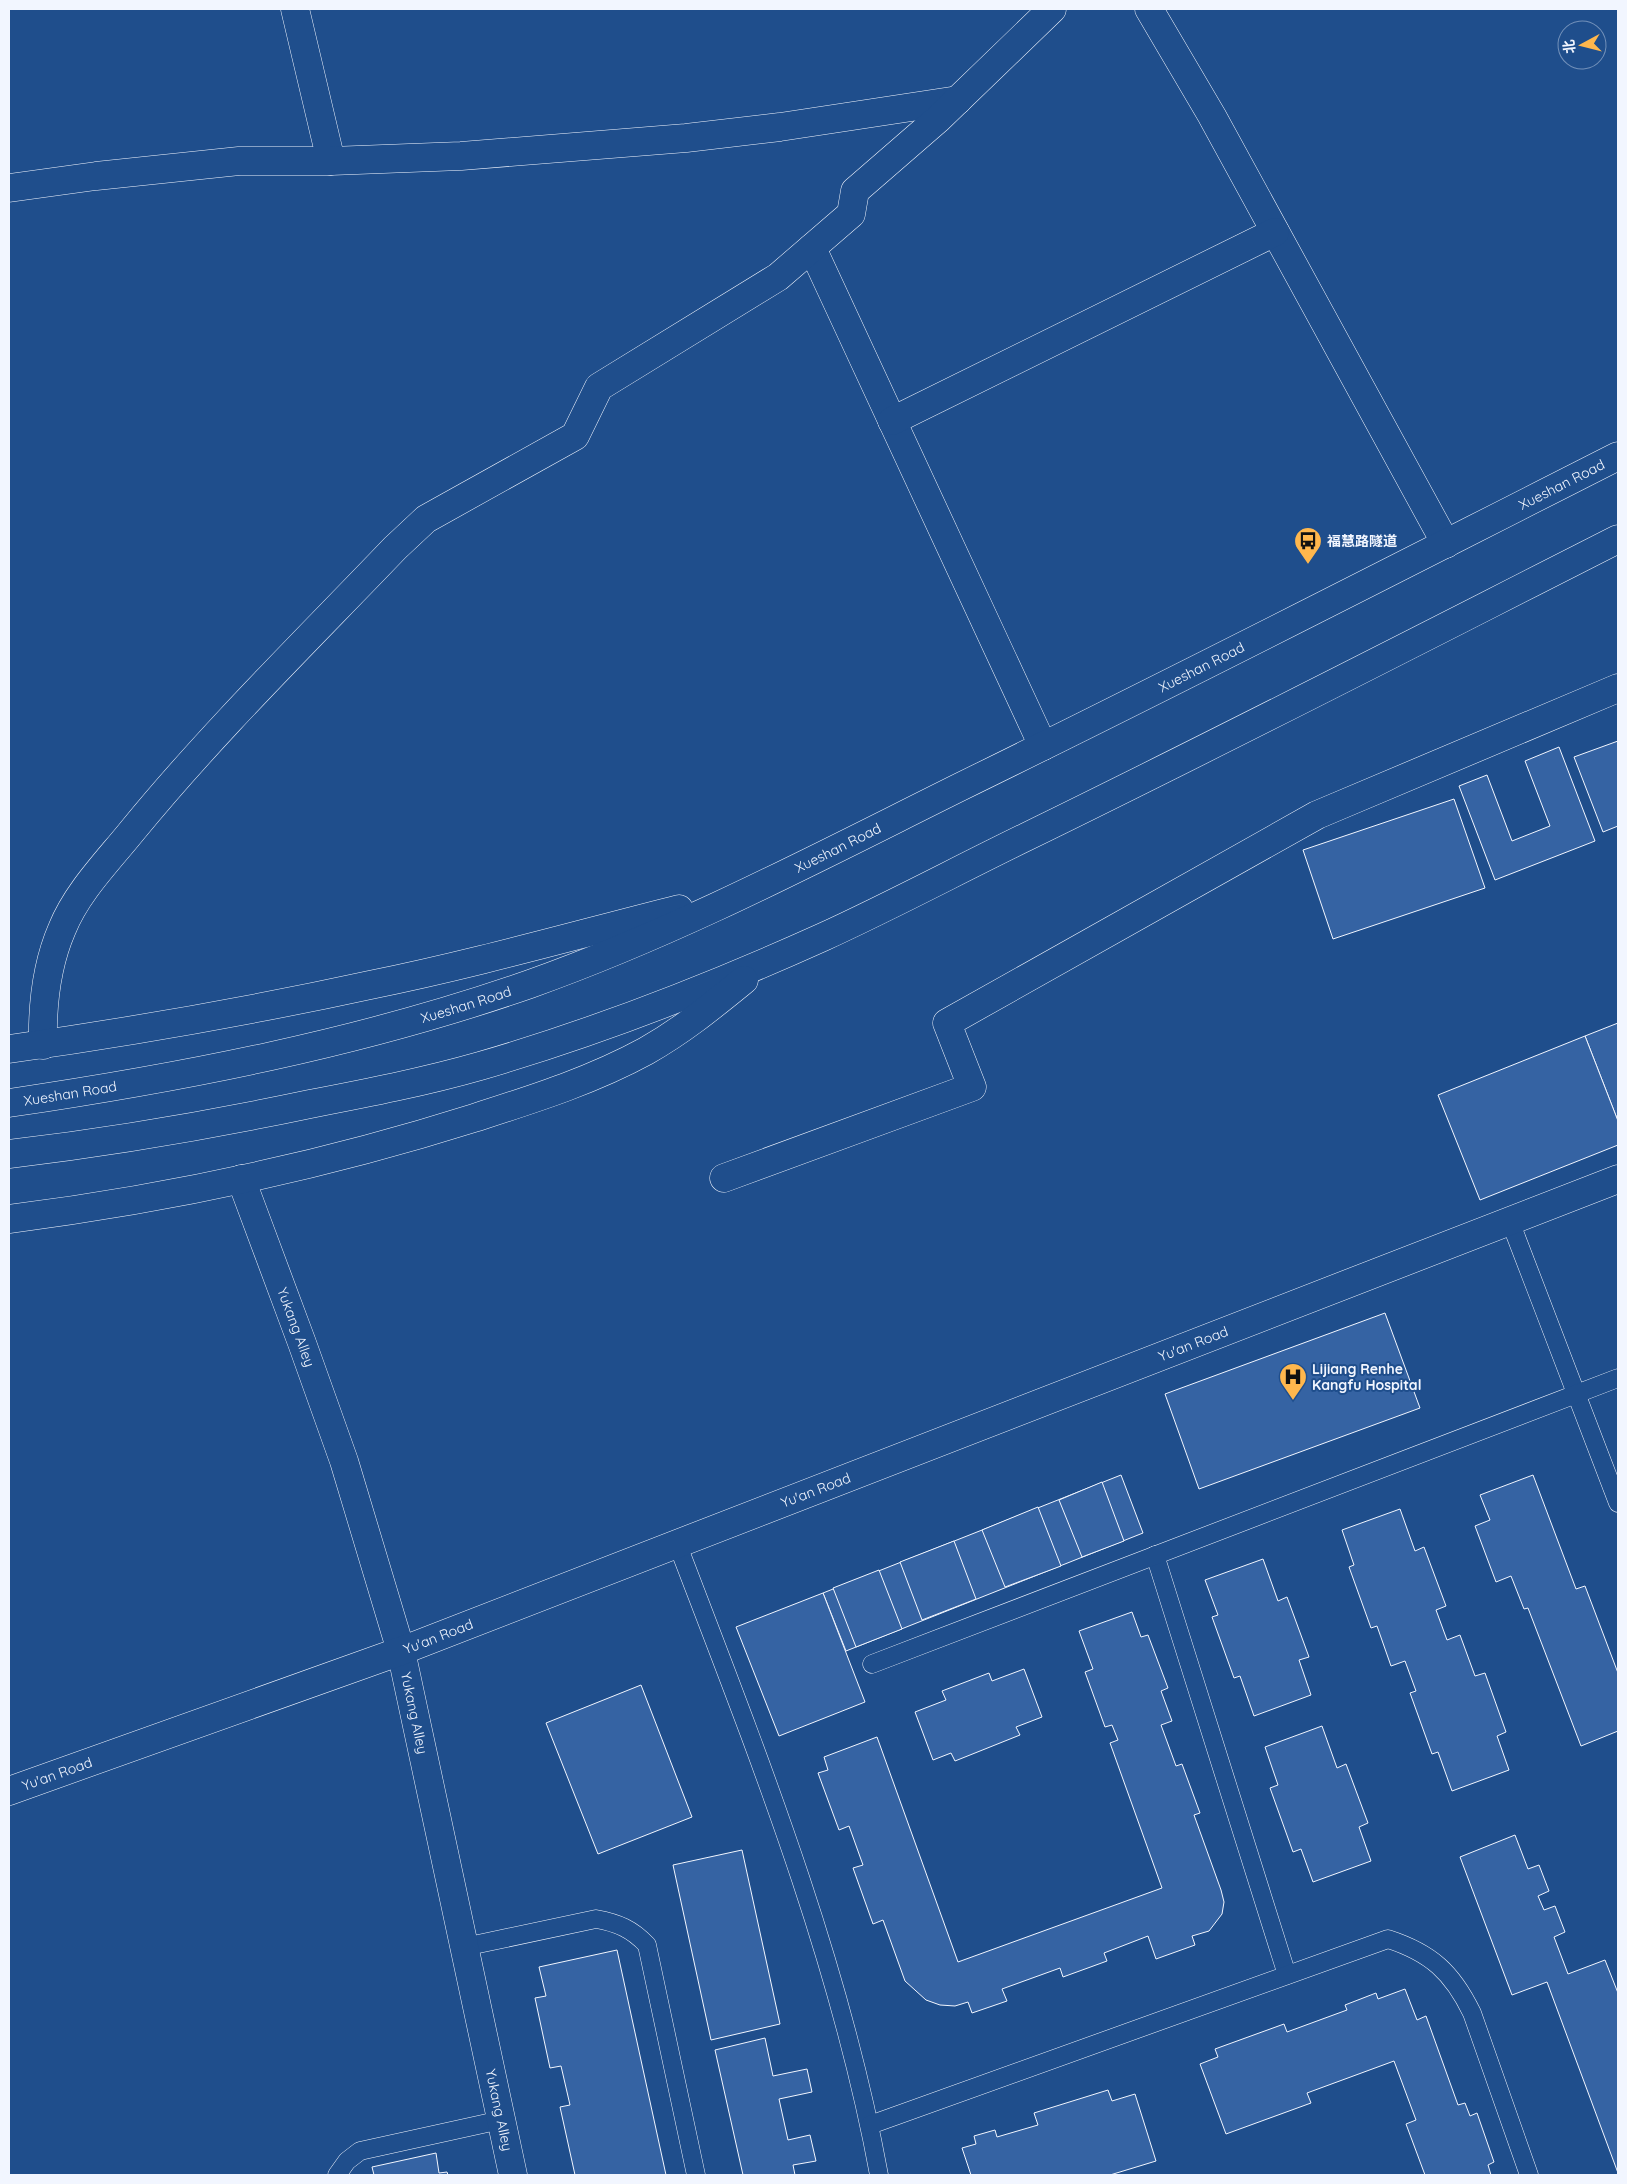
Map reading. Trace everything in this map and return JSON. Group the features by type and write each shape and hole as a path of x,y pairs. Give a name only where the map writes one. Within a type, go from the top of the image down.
{"street":[{"path":"295,9 332,161"},
{"path":"43,1045 45,989 51,962 62,929 76,900 177,777 395,548 426,519 575,436 599,387 778,277 851,214 855,191 958,100 1052,9"},
{"path":"1149,9 1212,116 1446,544"},
{"path":"9,188 96,176 239,161 332,161 461,156 686,138 958,100"},
{"path":"892,421 1275,232"},
{"path":"812,248 1043,746"},
{"name":"Xueshan Road","path":"9,1102 110,1088 222,1067 380,1030 537,981 618,950 748,892 1043,746 1618,456"},
{"path":"9,1154 131,1137 242,1118 360,1094 477,1067 563,1040 648,1009 825,935 1223,740 1618,539"},
{"path":"724,1178 972,1087 947,1023 1317,815 1618,688"},
{"path":"9,1050 234,1013 372,985 748,892"},
{"path":"9,1219 160,1196 241,1180 338,1157 426,1133 559,1090 601,1073 687,1027 768,960"},
{"name":"Yu'an Road","path":"9,1791 400,1651 1618,1179"},
{"name":"Yukang Alley","path":"241,1180 344,1461 400,1651 513,2175"}],"lane":[{"path":"1510,1221 1618,1503"},
{"path":"872,1664 1618,1378"},
{"path":"677,1544 798,1868 828,1967 870,2125 879,2175"},
{"path":"1154,1556 1287,1975"},
{"path":"464,1947 596,1919 613,1922 637,1934 646,1944 696,2175"},
{"path":"870,2125 1388,1939 1408,1946 1427,1956 1446,1971 1461,1990 1472,2012 1529,2175"},
{"path":"337,2175 347,2161 360,2151 501,2120"}],"building":[{"path":"1618,741 1618,826 1603,832 1574,757"},
{"path":"1559,747 1595,841 1495,880 1459,786 1487,775 1512,841 1550,826 1525,761"},
{"path":"1454,799 1485,888 1333,939 1303,850"},
{"path":"1618,1023 1618,1121 1585,1036"},
{"path":"1585,1036 1618,1121 1618,1145 1480,1200 1438,1095"},
{"name":"Lijiang Renhe Kangfu Hospital","path":"1385,1313 1420,1408 1199,1489 1165,1394"},
{"path":"1121,1475 1143,1533 846,1651 823,1593"},
{"path":"1533,1475 1576,1589 1585,1586 1618,1673 1618,1731 1581,1746 1528,1608 1524,1609 1511,1576 1496,1582 1475,1526 1490,1520 1480,1495"},
{"path":"1102,1482 1124,1541 1082,1557 1059,1500"},
{"path":"1038,1507 1061,1566 1005,1587 982,1530"},
{"path":"1400,1509 1415,1551 1424,1547 1446,1606 1436,1610 1447,1640 1460,1635 1475,1676 1485,1673 1506,1732 1497,1736 1509,1770 1452,1791 1438,1752 1432,1754 1410,1693 1416,1691 1405,1661 1391,1666 1377,1626 1371,1628 1349,1567 1354,1565 1342,1530"},
{"path":"954,1541 976,1599 922,1620 900,1562"},
{"path":"1263,1559 1278,1601 1287,1597 1309,1657 1299,1660 1311,1695 1254,1716 1240,1676 1234,1678 1212,1617 1218,1615 1205,1580"},
{"path":"879,1570 902,1629 856,1647 833,1588"},
{"path":"823,1593 865,1702 779,1736 736,1627"},
{"path":"1132,1612 1141,1637 1148,1635 1168,1688 1161,1691 1172,1721 1161,1725 1176,1766 1182,1764 1200,1813 1194,1815 1221,1890 1224,1902 1222,1914 1209,1931 1192,1936 1195,1945 1156,1959 1148,1936 1104,1953 1107,1961 1063,1977 1060,1968 1002,1989 1007,2001 972,2013 968,2002 955,2006 940,2005 926,2000 905,1981 883,1920 873,1924 853,1868 863,1865 849,1826 839,1830 818,1773 828,1770 824,1757 877,1737 958,1962 1162,1888 1110,1743 1118,1740 1112,1725 1105,1727 1085,1672 1093,1669 1079,1631"},
{"path":"1024,1669 1042,1717 1016,1727 1020,1735 955,1761 951,1753 933,1760 915,1712 946,1700 942,1691 989,1673 992,1681"},
{"path":"641,1685 692,1817 598,1854 546,1723"},
{"path":"1322,1726 1337,1768 1346,1764 1368,1823 1359,1827 1371,1861 1313,1882 1301,1849 1293,1852 1270,1788 1278,1785 1265,1747"},
{"path":"1515,1835 1528,1869 1539,1865 1549,1891 1538,1896 1544,1910 1555,1906 1565,1932 1554,1937 1568,1974 1605,1960 1618,1993 1618,2173 1547,1982 1512,1995 1460,1857"},
{"path":"742,1850 780,2024 711,2040 673,1865"},
{"path":"617,1950 666,2175 575,2175 560,2107 570,2105 561,2066 550,2068 535,1998 546,1996 539,1967"},
{"path":"1405,1989 1417,2020 1426,2016 1458,2105 1465,2103 1470,2116 1477,2113 1494,2162 1488,2165 1491,2175 1425,2175 1406,2124 1416,2120 1394,2061 1307,2093 1311,2103 1226,2134 1200,2064 1218,2057 1215,2049 1284,2024 1287,2032 1347,2010 1345,2005 1376,1993 1378,1999"},
{"path":"765,2038 773,2076 807,2069 812,2092 779,2099 788,2140 810,2135 816,2161 793,2165 795,2175 743,2175 715,2050"},
{"path":"1108,2090 1112,2101 1135,2094 1156,2161 1110,2175 971,2175 962,2148 976,2144 974,2136 995,2130 997,2137 1038,2125 1034,2113"},
{"path":"436,2153 439,2173 447,2172 448,2175 374,2175 372,2167"}],"place":[{"name":"福慧路隧道","path":"1308,565"},
{"name":"Lijiang Renhe Kangfu Hospital","path":"1293,1401"}]}
